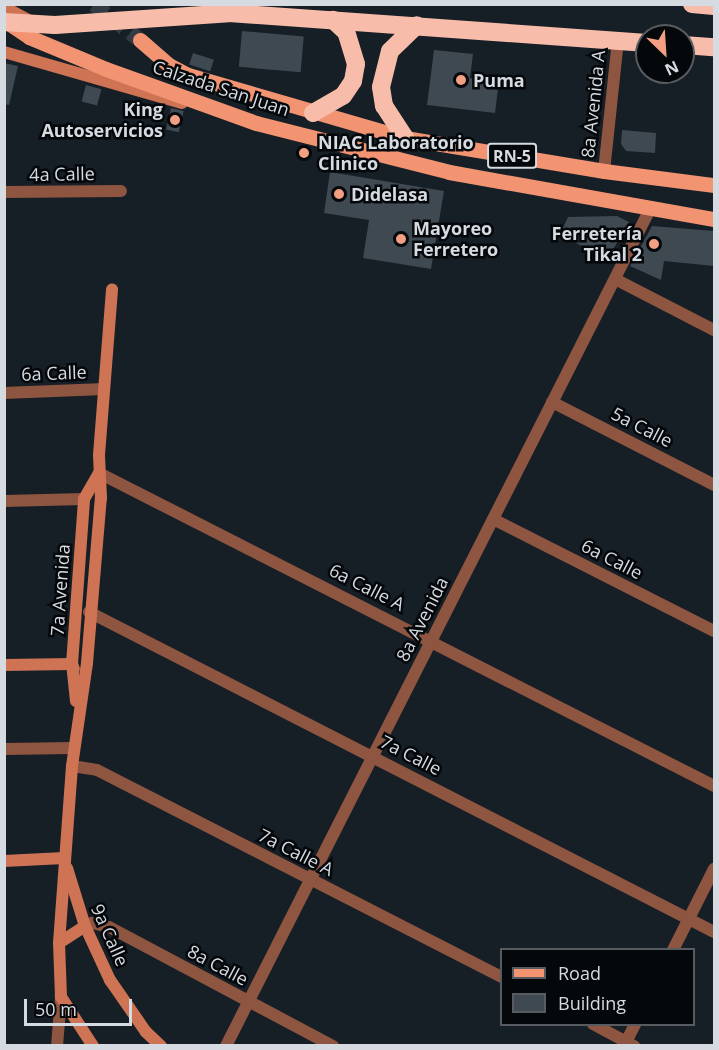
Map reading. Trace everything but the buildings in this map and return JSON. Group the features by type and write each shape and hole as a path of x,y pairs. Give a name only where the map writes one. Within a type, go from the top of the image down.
{"highway":[{"path":"692,4 714,6"},
{"path":"5,17 34,24 229,13 635,42"},
{"path":"313,112 343,96 352,81 356,64 346,32 333,20"},
{"path":"405,138 384,106 381,87 390,51 417,25"},
{"path":"695,46 714,47"}],"main road":[{"name":"Calzada San Juan","path":"5,17 29,37 106,69 256,123 403,162 650,210 714,219"},
{"name":"Calzada San Juan","path":"140,40 169,65 188,75 405,138 604,171 714,185"},
{"path":"4,52 256,123"},
{"name":"7a Avenida","path":"59,943 73,748 82,687 102,498 99,472 112,290"},
{"name":"7a Avenida","path":"77,714 72,664 84,499 99,472"},
{"path":"4,665 72,664 82,687"},
{"path":"4,861 64,858"},
{"name":"9a Calle","path":"64,858 85,926 110,980 146,1032 161,1046"},
{"path":"85,926 59,943 61,997 93,1046"}],"street":[{"name":"8a Avenida A","path":"604,171 618,41"},
{"name":"4a Calle","path":"4,192 121,191"},
{"name":"8a Avenida","path":"226,1046 650,210"},
{"path":"615,279 714,330"},
{"name":"6a Calle","path":"4,393 104,389"},
{"name":"5a Calle","path":"552,402 714,485"},
{"name":"6a Calle A","path":"99,472 714,786"},
{"path":"4,501 84,499"},
{"name":"6a Calle","path":"493,519 714,631"},
{"name":"7a Calle","path":"89,612 373,755 714,932"},
{"path":"4,749 73,748"},
{"name":"7a Calle A","path":"72,765 96,770 500,976"},
{"path":"674,948 714,869"},
{"name":"8a Calle","path":"85,926 92,923 109,927 333,1046"},
{"path":"57,1046 61,997"},
{"path":"596,1026 628,1044 634,1026"}],"tunnel":[{"path":"94,4 140,40"}],"place":[{"name":"Puma","path":"461,80"},
{"name":"King Autoservicios","path":"175,120"},
{"name":"NIAC Laboratorio Clinico","path":"304,153"},
{"name":"Didelasa","path":"339,194"},
{"name":"Mayoreo Ferretero","path":"401,239"},
{"name":"Ferretería Tikal 2","path":"654,244"}]}
